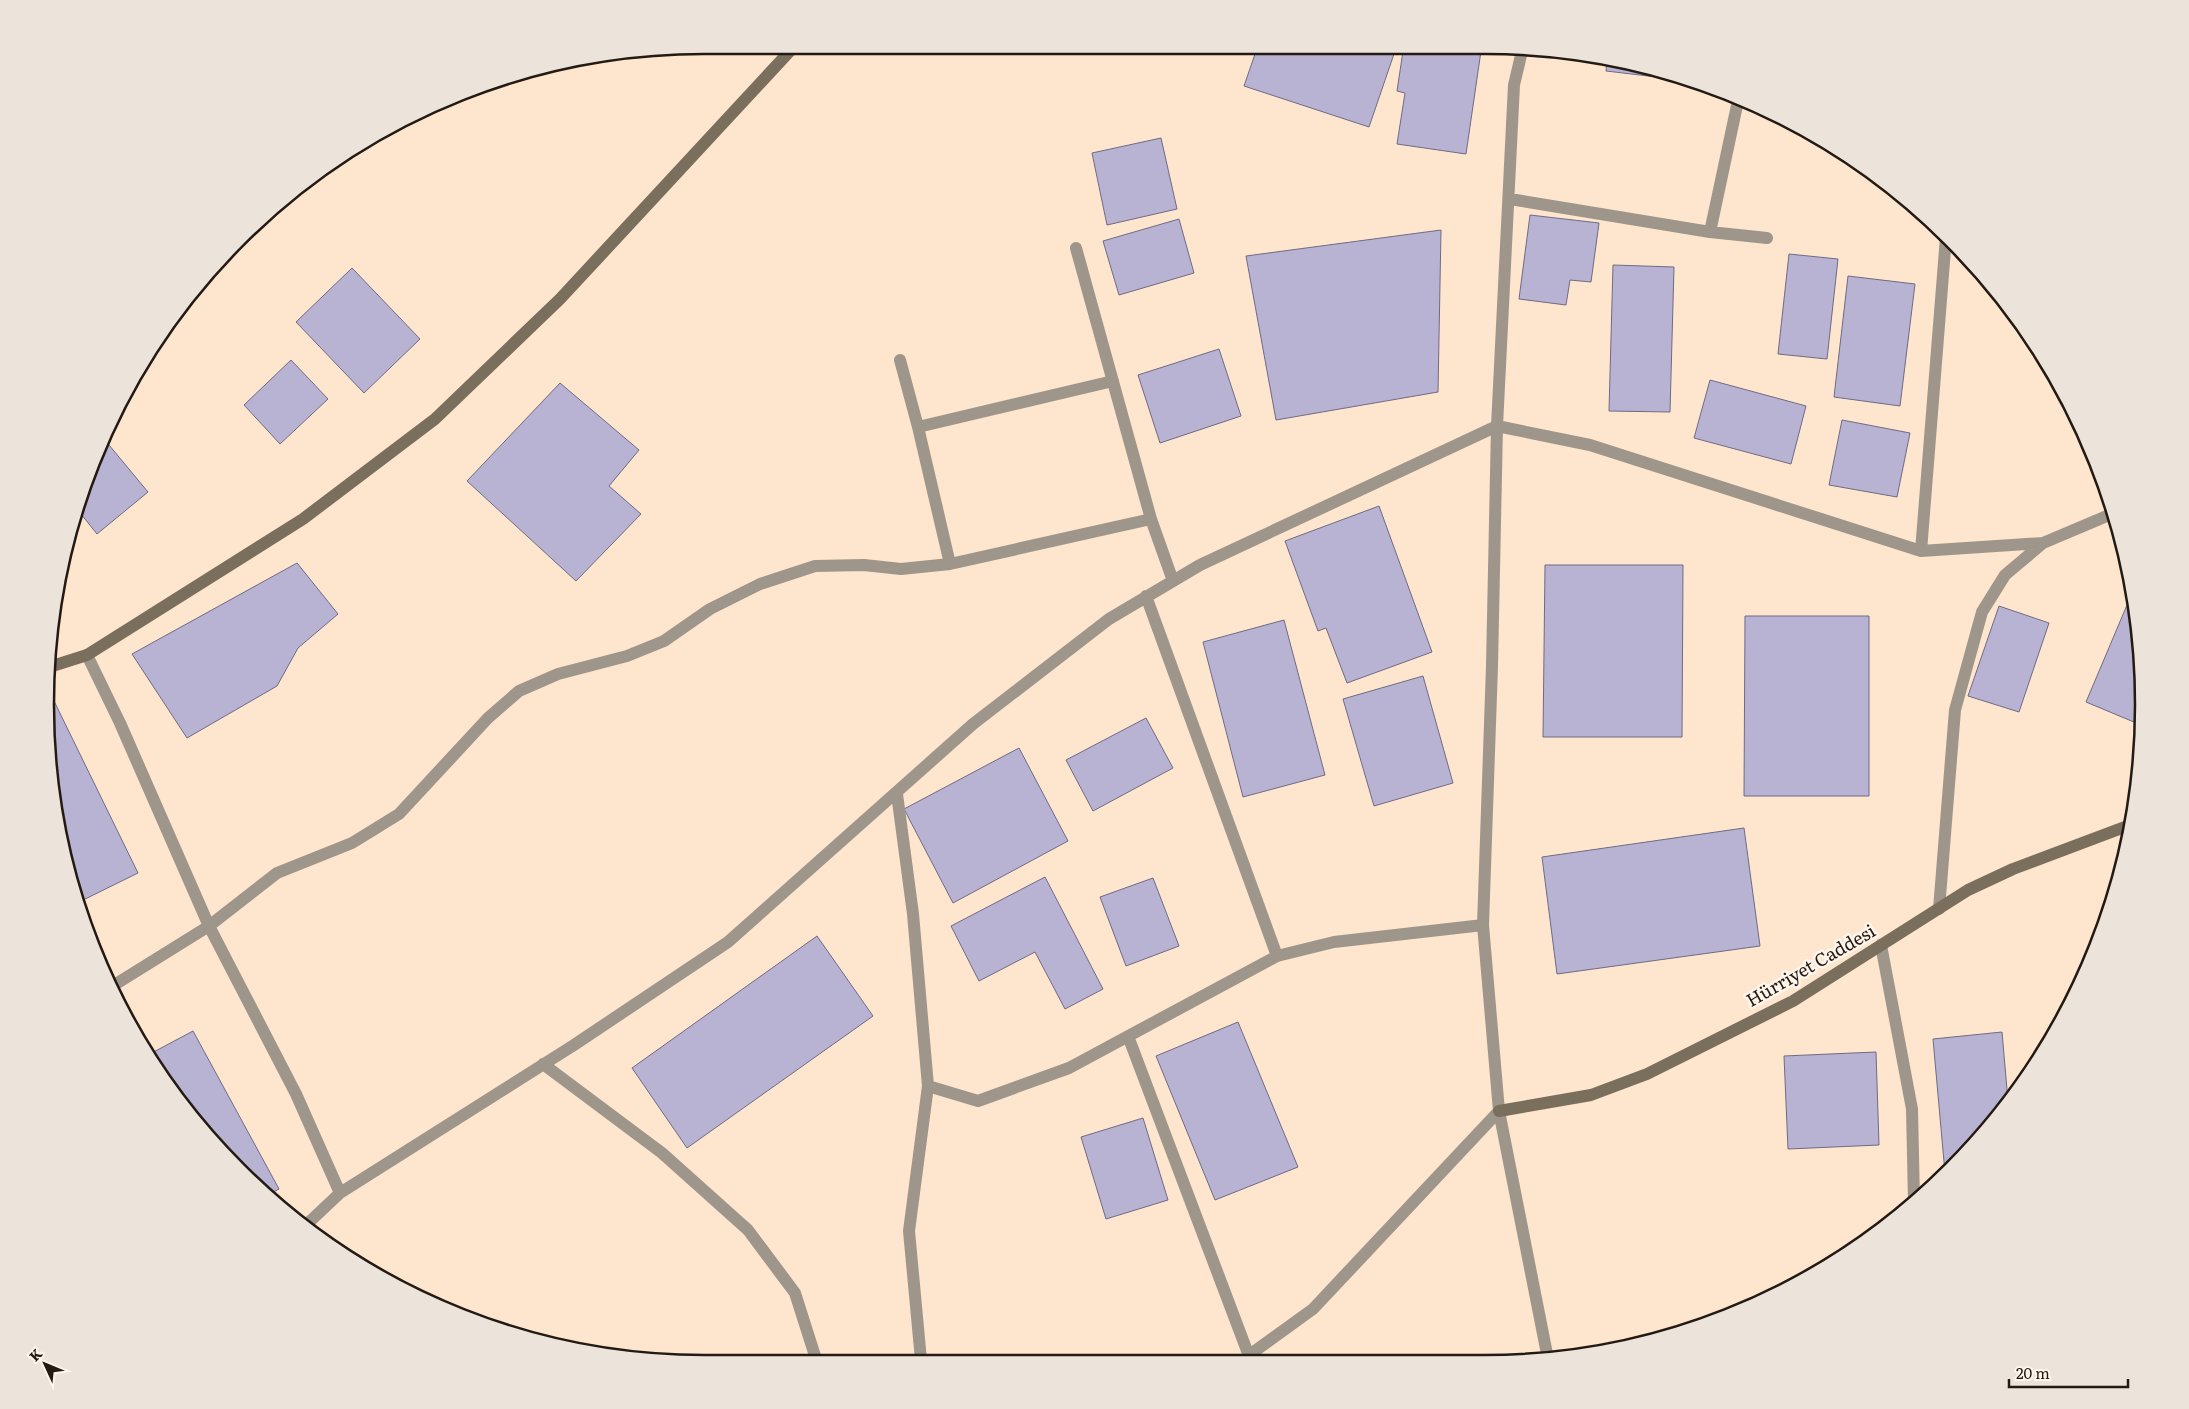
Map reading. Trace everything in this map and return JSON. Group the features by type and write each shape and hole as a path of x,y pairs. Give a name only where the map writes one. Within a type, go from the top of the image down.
{"street":[{"path":"55,665 87,655 303,519 435,419 560,300 787,54"},
{"path":"1521,55 1514,85 1510,199 1497,426 1492,666 1483,925 1499,1111 1547,1352"},
{"path":"1710,232 1737,105"},
{"path":"1510,199 1710,232 1767,238"},
{"path":"1921,551 1945,244"},
{"path":"1076,248 1151,519 1173,581"},
{"path":"900,360 918,427 950,564"},
{"path":"918,427 1112,381"},
{"path":"309,1222 340,1192 543,1064 728,942 897,794 973,724 1109,619 1200,565 1497,426 1590,445 1921,551 2042,542 2107,516"},
{"path":"117,983 209,926 278,873 352,843 399,814 488,718 519,691 558,674 627,656 664,641 710,608 760,584 815,566 864,565 901,569 950,564 1151,519"},
{"path":"1940,909 1955,710 1979,621 1982,612 2005,575 2042,542"},
{"path":"1146,596 1278,956"},
{"path":"87,655 120,723 209,926 296,1094 340,1192"},
{"path":"897,794 913,914 928,1086 909,1231 921,1355"},
{"name":"Hürriyet Caddesi","path":"1499,1111 1591,1096 1647,1074 1792,1001 1968,890 2013,869 2124,827"},
{"path":"928,1086 978,1101 1069,1068 1278,956 1334,942 1483,925"},
{"path":"1881,946 1912,1109 1914,1194"},
{"path":"1128,1036 1244,1355"},
{"path":"543,1064 662,1153 748,1230 795,1293 815,1355"},
{"path":"1249,1355 1313,1309 1499,1111"}],"building":[{"path":"1255,54 1394,54 1369,127 1244,86"},
{"path":"1403,54 1481,54 1466,154 1397,144 1405,93 1397,91"},
{"path":"1607,65 1656,77 1606,71"},
{"path":"1161,138 1177,209 1107,225 1092,153"},
{"path":"1530,215 1599,223 1591,282 1570,280 1566,305 1519,299"},
{"path":"1179,219 1194,273 1119,295 1103,241"},
{"path":"1441,230 1438,392 1276,420 1246,256"},
{"path":"1789,254 1838,259 1827,359 1778,354"},
{"path":"1613,265 1674,267 1670,412 1609,411"},
{"path":"352,268 420,339 364,393 296,322"},
{"path":"1848,276 1915,284 1900,406 1834,397"},
{"path":"1219,349 1241,416 1160,443 1138,375"},
{"path":"291,360 328,399 280,444 244,405"},
{"path":"1710,380 1806,406 1791,464 1694,438"},
{"path":"560,383 639,450 609,486 641,514 576,581 467,481"},
{"path":"1842,420 1910,433 1897,497 1829,485"},
{"path":"108,444 148,492 97,534 82,515"},
{"path":"1379,506 1432,652 1347,683 1326,628 1318,631 1285,541"},
{"path":"297,563 338,614 298,648 277,686 187,738 132,654"},
{"path":"1545,565 1683,565 1682,737 1543,737"},
{"path":"2127,605 2134,662 2135,722 2086,702"},
{"path":"1999,606 2049,623 2019,712 1968,696"},
{"path":"1745,616 1869,616 1869,796 1744,796"},
{"path":"1284,620 1325,775 1243,797 1203,642"},
{"path":"1423,676 1453,783 1374,806 1343,699"},
{"path":"54,701 138,873 84,900 66,831 59,789 55,747"},
{"path":"1146,718 1173,768 1093,811 1066,760"},
{"path":"1019,748 1068,841 953,903 904,809"},
{"path":"1744,828 1760,946 1557,974 1542,857"},
{"path":"1045,877 1103,989 1065,1009 1035,952 979,981 951,926"},
{"path":"1153,878 1179,946 1126,966 1100,897"},
{"path":"817,936 873,1016 687,1148 632,1068"},
{"path":"1238,1022 1298,1167 1215,1200 1156,1056"},
{"path":"193,1031 279,1189 273,1192 215,1134 188,1101 154,1052"},
{"path":"2002,1032 2007,1092 1974,1134 1944,1166 1933,1039"},
{"path":"1876,1052 1879,1145 1788,1149 1784,1056"},
{"path":"1143,1118 1168,1200 1106,1219 1081,1137"}]}
